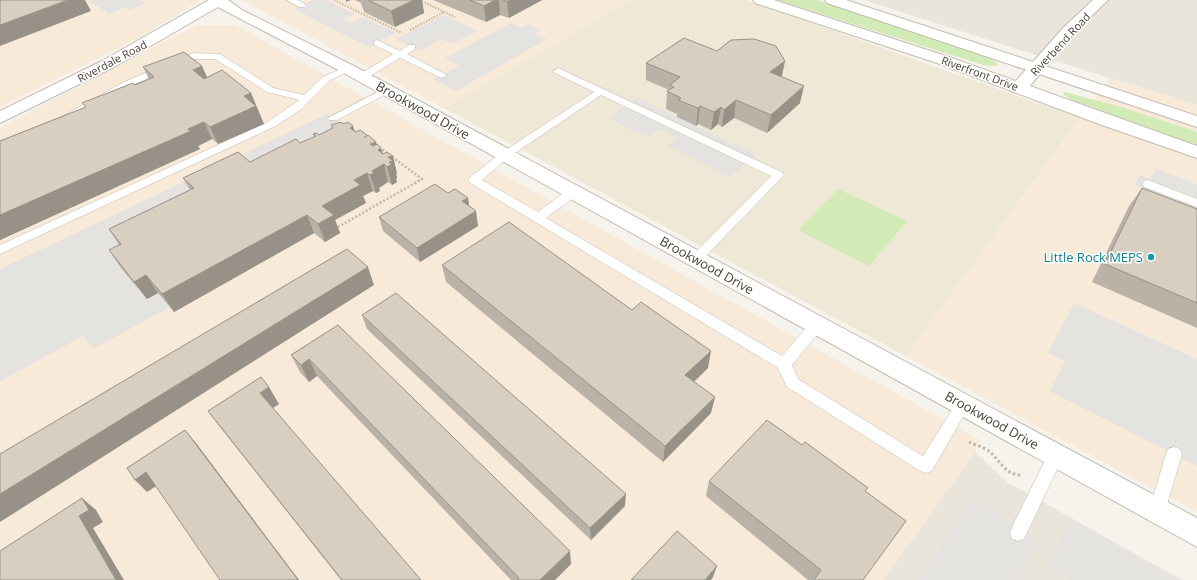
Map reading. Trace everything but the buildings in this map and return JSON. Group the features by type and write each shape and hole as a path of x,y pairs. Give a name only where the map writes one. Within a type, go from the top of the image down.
{"street":[{"name":"Riverfront Drive","path":"760,0 946,61 1197,152"},
{"name":"Riverfront Drive","path":"832,0 1197,122"},
{"name":"Riverbend Road","path":"1019,88 1069,30 1101,0"},
{"name":"Brookwood Drive","path":"218,1 237,13 387,90 1197,533"},
{"name":"Riverdale Road","path":"0,118 108,64 218,1"}],"lane":[{"path":"291,0 302,5"},
{"path":"379,44 442,75"},
{"path":"0,250 270,125 299,106 326,79 355,73 400,54 412,47"},
{"path":"62,119 128,84 193,56 217,56 270,90 306,99"},
{"path":"558,70 778,175 696,259"},
{"path":"333,118 387,90"},
{"path":"601,91 504,154 474,180 784,364 792,383 926,466 963,404"},
{"path":"1148,184 1197,203"},
{"path":"538,218 573,192"},
{"path":"784,364 818,325"},
{"path":"1157,511 1174,454"},
{"path":"1018,533 1056,455"}],"path":[{"path":"334,0 402,34 379,44"},
{"path":"419,0 456,17"},
{"path":"409,30 444,12"},
{"path":"338,227 422,179 374,143"},
{"path":"969,442 989,451 1000,465 1015,475 1021,474"}],"shaded area":[{"path":"0,0 201,0 140,37 0,107"},
{"path":"88,0 141,0 146,3 130,10 126,7 109,14"},
{"path":"242,0 632,0 444,108"},
{"path":"313,0 326,0 355,14 344,19 351,23 363,17 396,33 369,47 294,9"},
{"path":"632,0 746,0 1080,118 906,356 444,108"},
{"path":"864,0 1197,0 1197,105 1017,49"},
{"path":"443,15 478,31 452,44 441,39 420,51 396,39"},
{"path":"511,23 522,28 528,24 540,30 535,34 547,39 456,91 434,79 459,66 445,58"},
{"path":"199,25 235,25 980,440 975,452 883,580 0,580 0,128 151,48"},
{"path":"1110,78 1197,105 1197,512 906,356"},
{"path":"637,98 756,155 730,177 668,146 678,138 660,129 648,137 608,118"},
{"path":"327,114 349,130 121,268 147,299 158,293 170,307 93,349 83,336 0,381 0,269"},
{"path":"1156,169 1197,184 1197,222 1139,199 1145,189 1134,185 1140,175 1151,179"},
{"path":"1074,303 1197,359 1197,466 1050,391 1065,361 1048,353"},
{"path":"975,452 1007,482 1182,580 883,580"},
{"path":"974,498 1038,542 1017,580 919,580"},
{"path":"1070,518 1176,580 1070,580 1049,567"}],"green space":[{"path":"777,0 817,0 968,50 991,59 998,64 996,66 983,65"},
{"path":"1065,92 1124,108 1197,132 1197,145 1097,112 1071,100 1063,94"},
{"path":"838,189 907,221 869,266 798,230"}],"place":[{"name":"Little Rock MEPS","path":"1151,257"}]}
